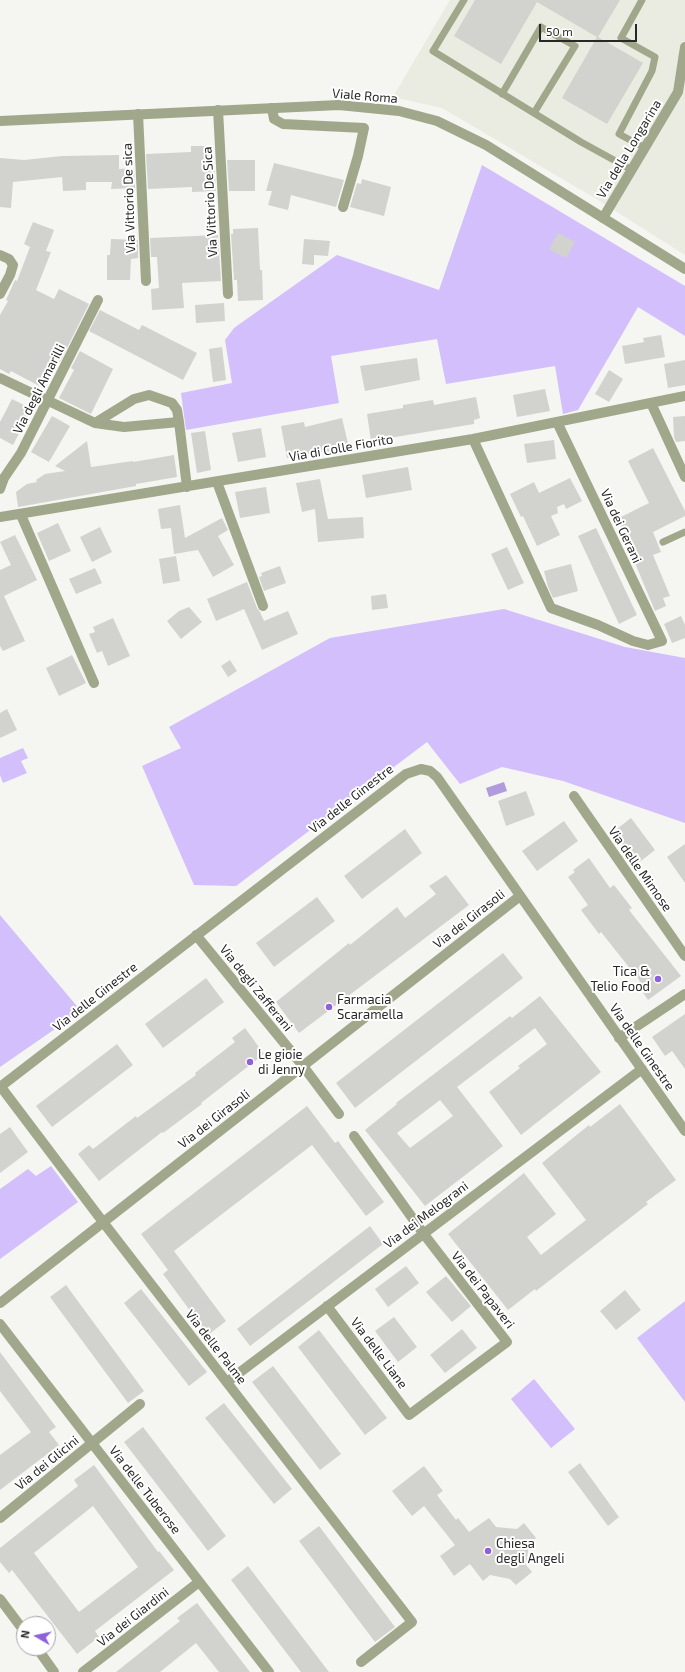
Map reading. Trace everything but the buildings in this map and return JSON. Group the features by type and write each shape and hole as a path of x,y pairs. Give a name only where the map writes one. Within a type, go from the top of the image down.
{"street":[{"name":"Via della Longarina","path":"603,218 645,148 681,94 685,47"},
{"name":"Viale Roma","path":"0,121 339,105 399,111 437,121 486,145 684,269"},
{"path":"272,108 274,119 283,124 364,128 358,156 343,207"},
{"name":"Via Vittorio De Sica","path":"218,110 228,294"},
{"name":"Via Vittorio De sica","path":"138,114 146,281"},
{"path":"0,255 9,259 13,264 10,275 0,294"},
{"name":"Via degli Amarilli","path":"0,489 4,478 21,453 48,401 98,300"},
{"path":"0,378 96,423 124,427 179,422"},
{"path":"96,423 134,399 149,395 172,403 177,410 187,487"},
{"name":"Via di Colle Fiorito","path":"0,517 21,515 473,439 685,396"},
{"path":"651,403 685,477"},
{"name":"Via dei Gerani","path":"473,439 551,608 598,625 633,642 648,645 662,641 557,422"},
{"path":"217,482 263,606"},
{"path":"21,515 94,683"},
{"name":"Via delle Ginestre","path":"0,1087 406,774 418,770 430,771 437,777 685,1131"},
{"name":"Via delle Mimose","path":"574,796 685,956"},
{"name":"Via dei Girasoli","path":"0,1303 520,896"},
{"name":"Via degli Zafferani","path":"196,935 303,1066 339,1114"},
{"path":"619,1038 685,994"},
{"name":"Via dei Melograni","path":"227,1382 642,1069"},
{"name":"Via delle Palme","path":"0,1087 412,1622 361,1662"},
{"path":"354,1136 423,1233"},
{"name":"Via dei Papaveri","path":"409,1415 507,1342 423,1233"},
{"name":"Via delle Liane","path":"327,1306 409,1415"},
{"name":"Via delle Tuberose","path":"0,1324 269,1672"},
{"name":"Via dei Glicini","path":"0,1518 140,1404"},
{"name":"Via dei Giardini","path":"83,1672 199,1582"},
{"path":"0,1599 16,1620"},
{"path":"42,1656 54,1672"}],"lane":[{"path":"464,0 433,52 581,142 632,170"},
{"path":"642,0 621,38 655,57 652,71 619,134 645,148"},
{"path":"502,94 541,27 575,46 534,113"},
{"path":"663,542 685,532"}],"shaded area":[{"path":"450,0 685,0 685,255 598,200 442,108 393,97"},
{"path":"482,165 685,286 685,336 638,307 578,410 563,414 555,366 446,384 437,339 331,356 339,403 186,430 181,393 232,383 225,340 234,328 337,255 439,290"},
{"path":"504,609 625,647 685,658 685,823 563,781 502,767 460,784 427,742 236,886 194,885 142,766 181,748 169,727 330,638"},
{"path":"23,748 28,758 21,761 27,773 3,783 0,775 0,758"},
{"path":"504,782 507,791 489,797 486,788"},
{"path":"0,915 81,1011 0,1067"},
{"path":"51,1166 78,1202 0,1259 0,1189 28,1169 36,1176"},
{"path":"685,1301 685,1402 637,1338"},
{"path":"534,1379 575,1429 551,1448 511,1399"}],"place":[{"name":"Tica & Telio Food","path":"658,979"},
{"name":"Farmacia Scaramella","path":"329,1007"},
{"name":"Le gioie di Jenny","path":"250,1062"},
{"name":"Chiesa degli Angeli","path":"488,1551"}]}
